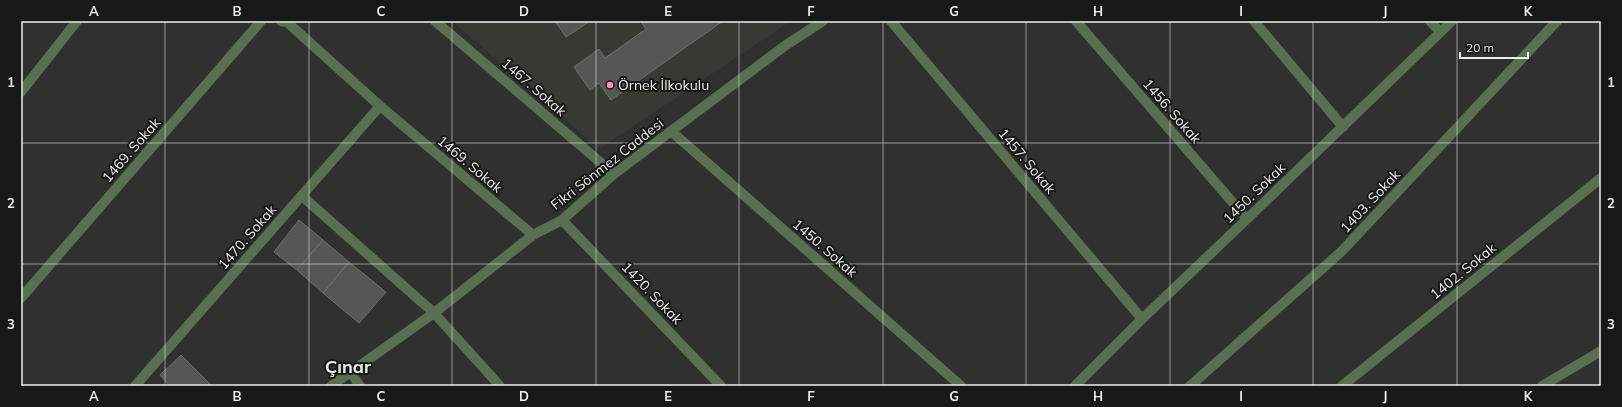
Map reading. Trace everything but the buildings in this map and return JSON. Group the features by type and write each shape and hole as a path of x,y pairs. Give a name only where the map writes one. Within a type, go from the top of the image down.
{"street":[{"path":"21,92 77,21"},
{"name":"1469. Sokak","path":"21,298 261,21"},
{"name":"1469. Sokak","path":"281,21 287,22 380,106 533,234"},
{"name":"1467. Sokak","path":"435,21 614,174"},
{"name":"Fikri Sönmez Caddesi","path":"332,386 434,313 533,234 562,220 614,174 786,45 823,21"},
{"name":"1457. Sokak","path":"890,21 1142,319"},
{"name":"1456. Sokak","path":"1076,21 1247,219"},
{"path":"1254,21 1343,127"},
{"path":"1430,21 1440,32"},
{"name":"1450. Sokak","path":"1075,386 1142,319 1452,21"},
{"name":"1403. Sokak","path":"1190,386 1342,251 1557,21"},
{"name":"1470. Sokak","path":"135,386 380,106"},
{"name":"1450. Sokak","path":"671,131 961,386"},
{"name":"1402. Sokak","path":"1342,386 1601,178"},
{"path":"302,196 434,313 500,386"},
{"name":"1420. Sokak","path":"562,220 721,386"},
{"path":"1542,386 1601,352"},
{"path":"351,373 360,386"}],"shaded area":[{"name":"Örnek İlkokulu","path":"452,21 791,21 599,149"}],"place":[{"name":"Örnek İlkokulu","path":"610,85"}],"district":[{"name":"Çınar","path":"348,367"}]}
